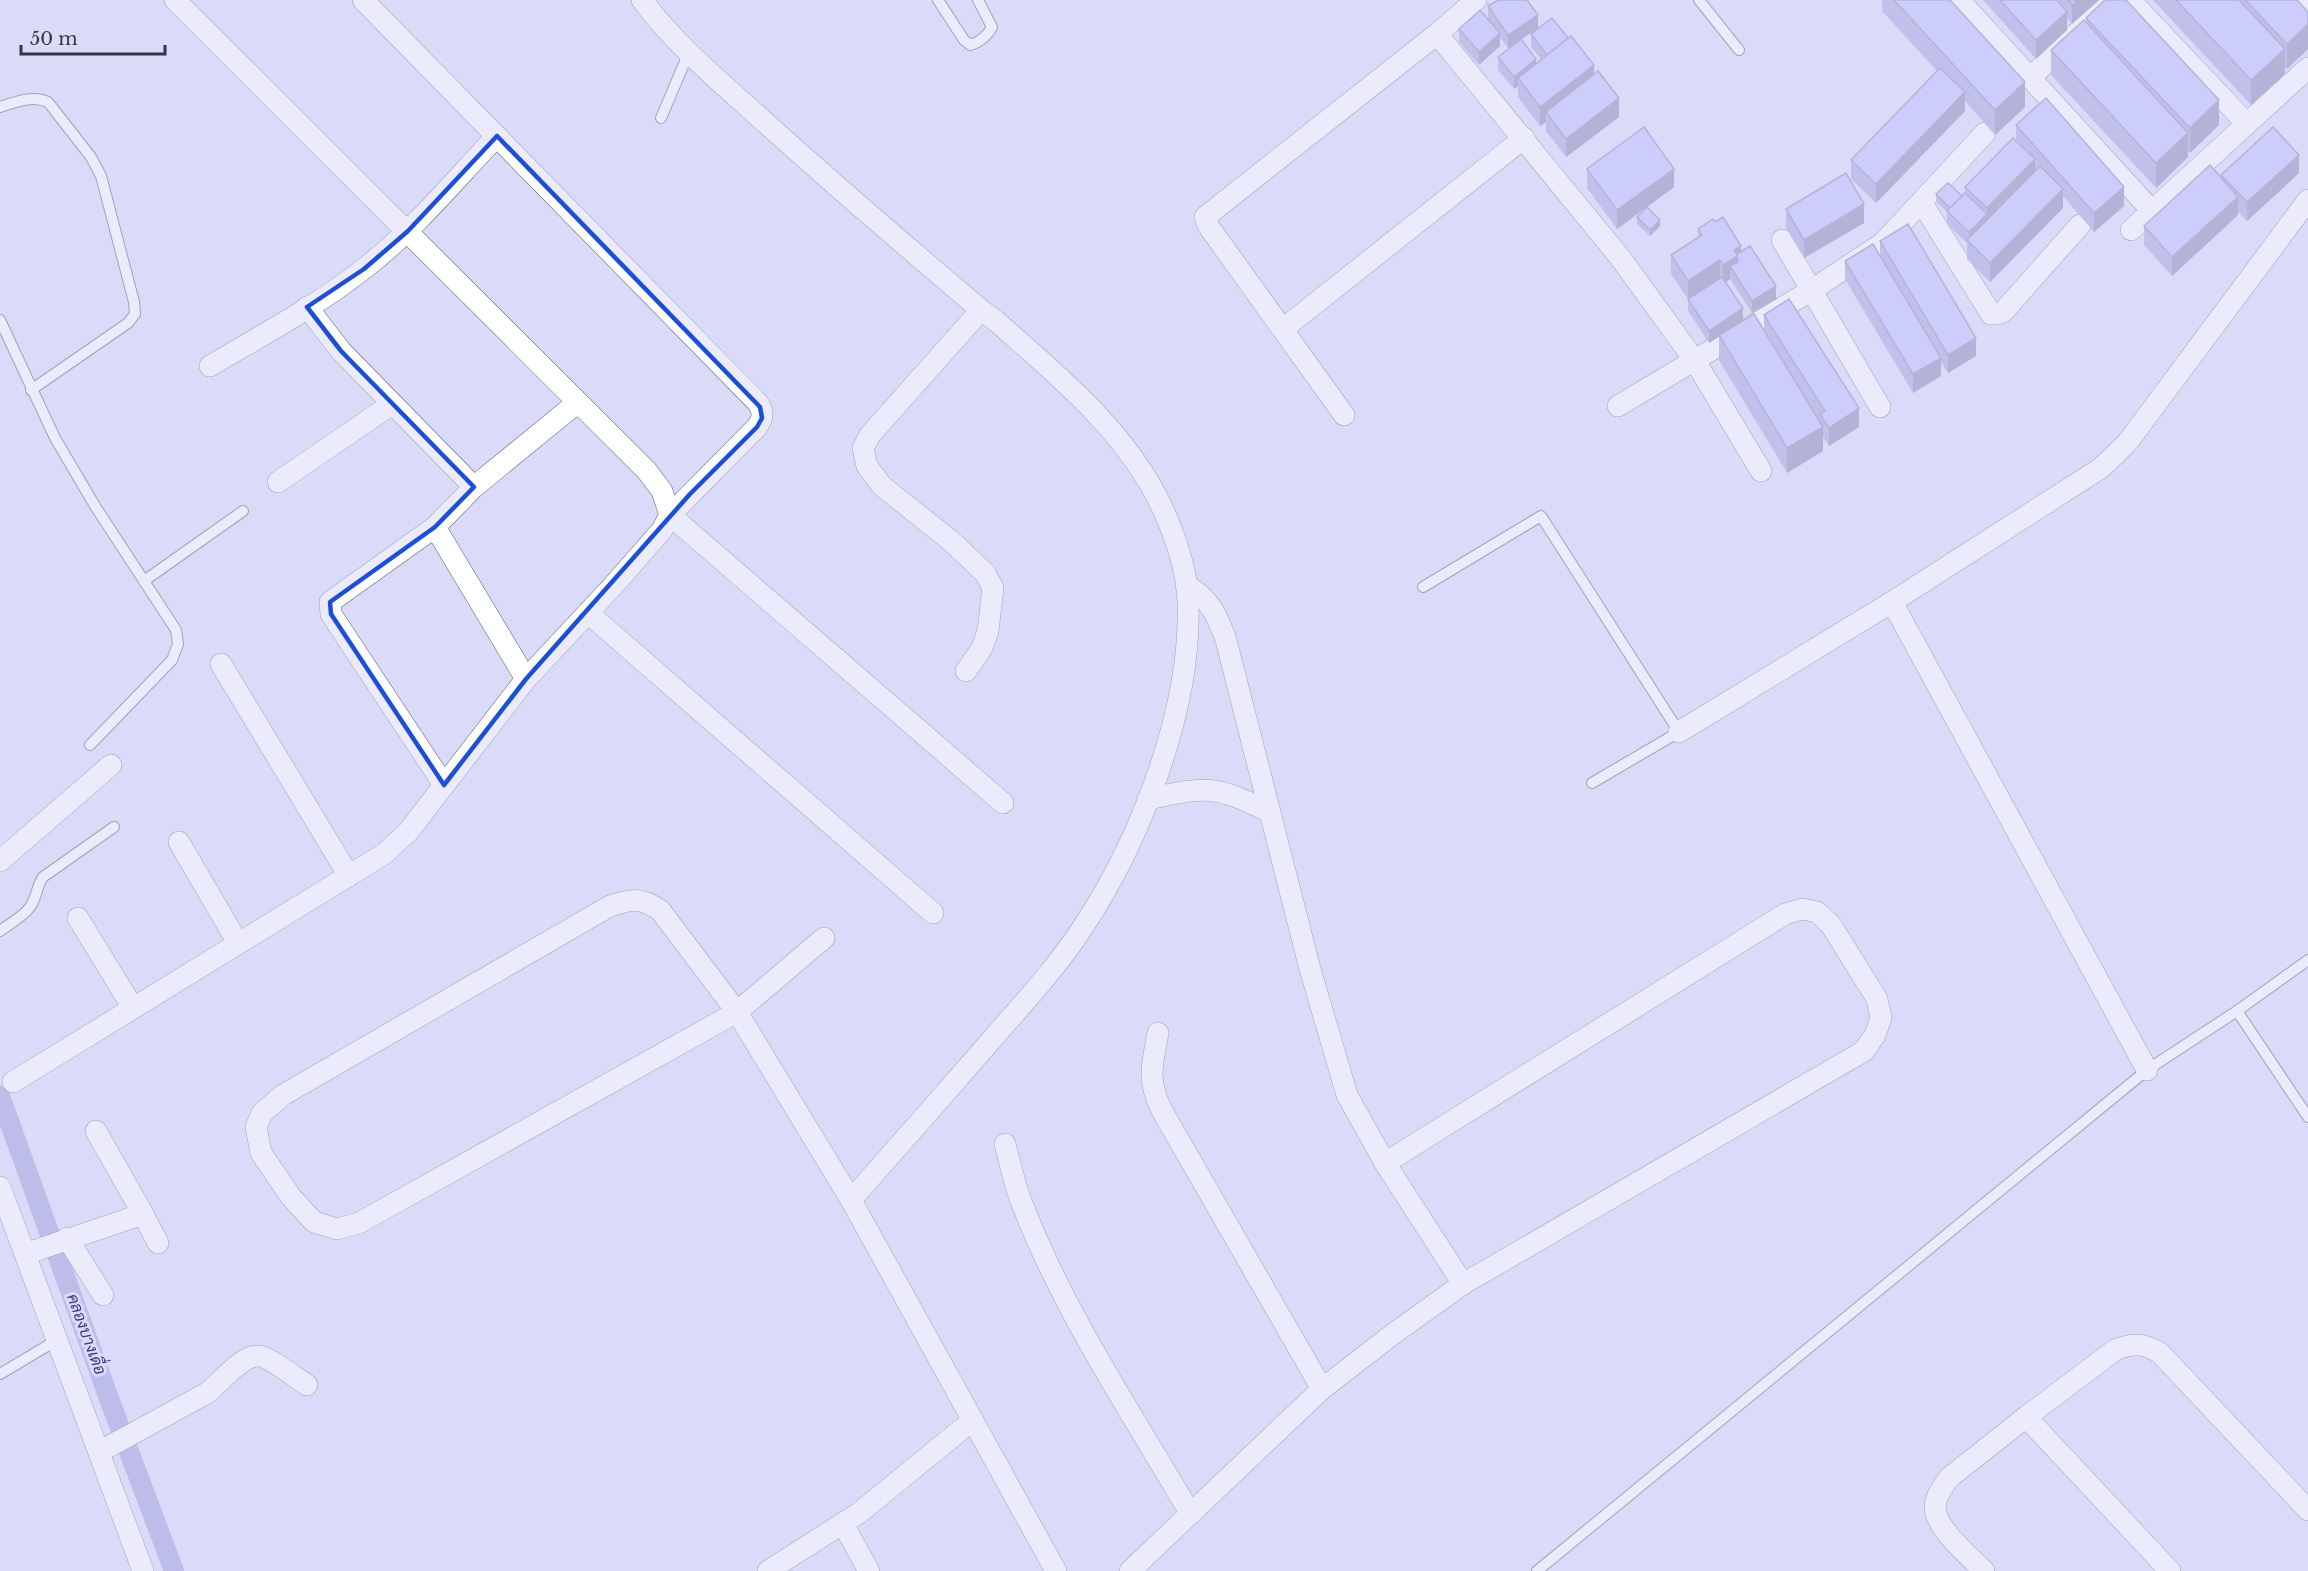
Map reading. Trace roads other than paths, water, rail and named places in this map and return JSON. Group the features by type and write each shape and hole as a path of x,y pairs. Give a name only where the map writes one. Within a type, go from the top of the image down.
{"street":[{"path":"175,0 647,471 662,491 670,515 1003,803"},
{"path":"13,1082 384,854 408,832 526,679 662,530 670,515 757,427 762,418 762,411 758,403 363,0"},
{"path":"642,0 689,52 858,206 996,321 1082,398 1136,460 1161,506 1181,555 1188,599 1188,639 1174,721 1148,799 1120,868 1081,932 1031,994 851,1200"},
{"path":"1344,415 1209,227 1205,217 1437,34 1476,0"},
{"path":"1959,0 2153,212"},
{"path":"2030,78 2112,0"},
{"path":"2130,0 2247,124"},
{"path":"1437,34 1622,260 1695,361 1761,471"},
{"path":"2131,231 2308,68"},
{"path":"1618,406 1812,290 1883,243 1985,133"},
{"path":"210,366 364,269 408,231 497,136"},
{"path":"1283,329 1524,138"},
{"path":"1679,732 1892,602 2101,468 2127,443 2308,200"},
{"path":"1922,203 1991,314 2003,312 2080,225"},
{"path":"1782,240 1880,407"},
{"path":"307,307 340,351 474,487"},
{"path":"966,671 981,648 987,631 993,588 985,573 951,541 882,486 867,466 863,448 870,435 981,310"},
{"path":"444,785 332,614 330,602 435,527 474,487 578,402"},
{"path":"278,482 392,404"},
{"path":"435,527 526,679"},
{"path":"1186,585 1201,593 1216,614 1226,640 1311,969 1347,1095 1385,1163 1463,1284"},
{"path":"1892,602 2147,1070"},
{"path":"588,613 933,913"},
{"path":"221,664 349,876"},
{"path":"0,861 111,765"},
{"path":"1148,799 1196,789 1216,790 1235,795 1270,812"},
{"path":"179,842 238,944"},
{"path":"824,938 737,1012 359,1223 337,1228 314,1222 291,1197 261,1153 256,1127 262,1113 283,1095 610,906 630,899 648,902 660,910 737,1012 851,1200 1056,1571"},
{"path":"1130,1571 1322,1389 1463,1284 1864,1051 1875,1035 1881,1018 1877,999 1831,925 1817,912 1802,909 1785,914 1385,1163"},
{"path":"78,918 133,1008"},
{"path":"1158,1033 1150,1071 1153,1090 1161,1109 1322,1389"},
{"path":"96,1131 159,1243"},
{"path":"1005,1144 1020,1199 1050,1269 1190,1513"},
{"path":"0,1187 46,1246 103,1295"},
{"path":"46,1246 143,1214"},
{"path":"46,1246 57,1340 114,1444 143,1571"},
{"path":"1984,1571 1945,1529 1935,1508 1942,1487 1950,1477 2115,1350 2139,1344 2149,1346 2160,1353 2308,1510"},
{"path":"114,1444 207,1393 232,1370 251,1357 261,1355 307,1385"},
{"path":"2026,1417 2170,1571"},
{"path":"768,1571 843,1524 973,1420"},
{"path":"843,1524 869,1571"}],"lane":[{"path":"938,0 964,40 970,45 976,44 990,32 992,27 978,0"},
{"path":"1699,0 1739,50"},
{"path":"661,118 689,52"},
{"path":"0,107 29,99 40,98 48,102 91,157 100,176 134,302 135,314 128,323 31,390"},
{"path":"0,320 55,438 95,506 176,630 178,644 172,660 90,745"},
{"path":"144,581 243,511"},
{"path":"1424,587 1541,516 1679,732 1592,783"},
{"path":"0,931 30,908 37,886 43,877 114,827"},
{"path":"1537,1571 2147,1070 2237,1011 2304,963 2308,976"},
{"path":"2237,1011 2308,1117"},
{"path":"0,1374 57,1340"}],"waterway":[{"name":"คลองบางเดื่อ","path":"0,1096 174,1571"}]}
